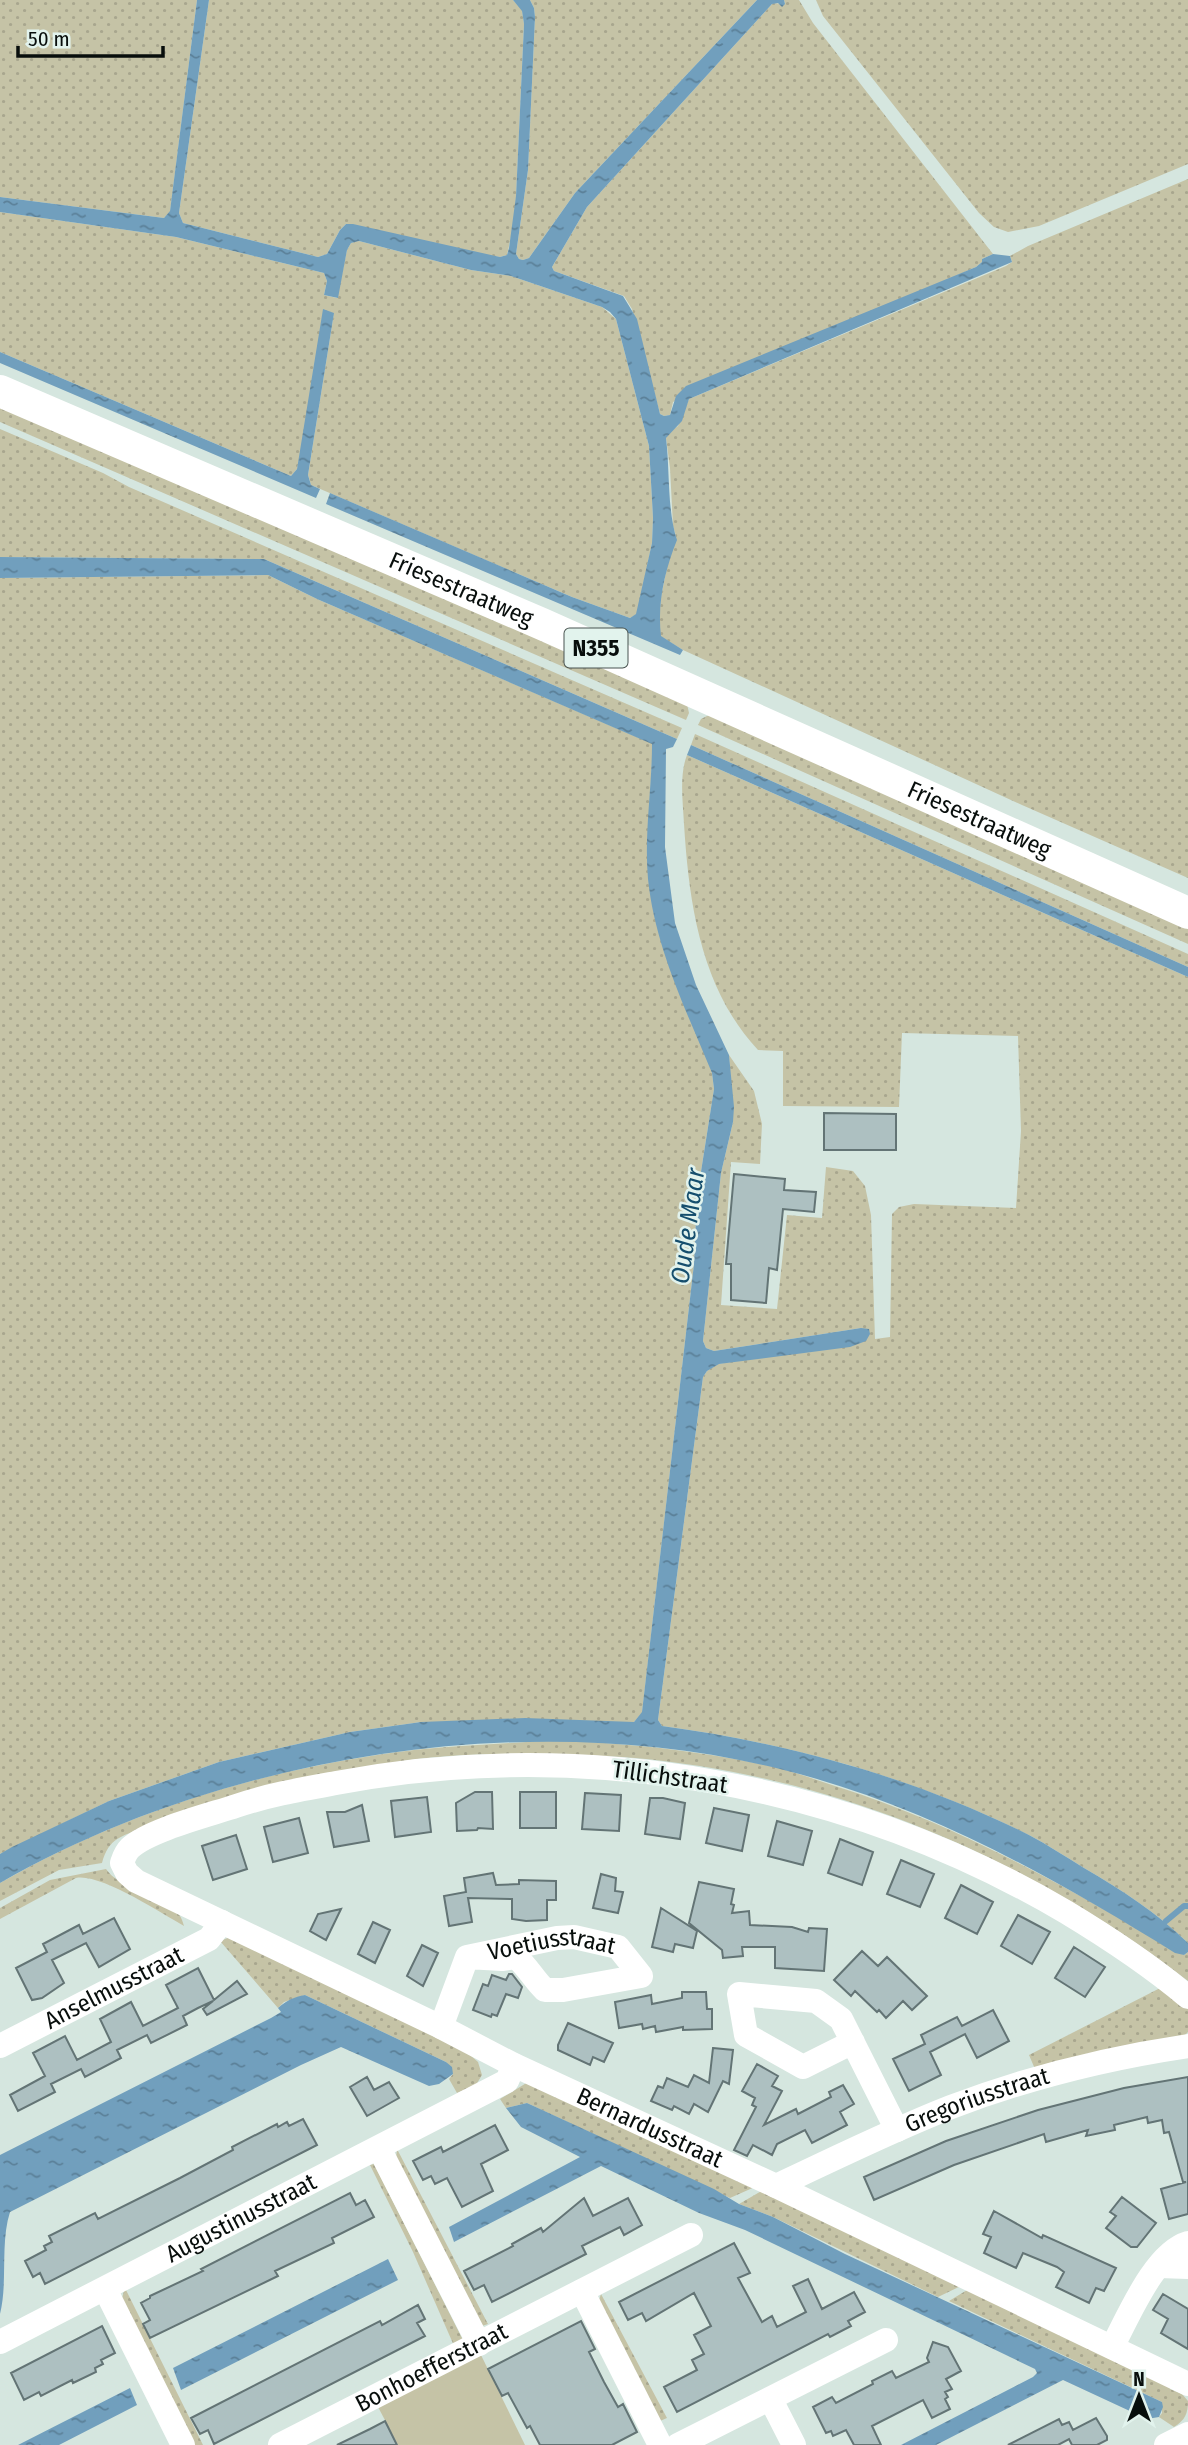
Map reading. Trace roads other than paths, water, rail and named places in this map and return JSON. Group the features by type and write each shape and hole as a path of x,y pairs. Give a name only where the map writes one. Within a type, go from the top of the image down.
{"main road":[{"name":"Friesestraatweg","path":"0,391 542,624 1188,912"}],"street":[{"name":"Tillichstraat","path":"122,1863 132,1846 180,1825 244,1803 372,1776 509,1763 640,1770 710,1780 824,1807 934,1845 1004,1877 1090,1927 1161,1975 1188,1997"},
{"name":"Bernardusstraat","path":"122,1863 127,1873 136,1881 514,2065 776,2186 1188,2384"},
{"name":"Anselmusstraat","path":"0,2046 209,1939 222,1922"},
{"name":"Voetiusstraat","path":"574,1937 618,1947 641,1976 563,1990 545,1990 534,1980 526,1965 516,1958 467,1957 557,1938 574,1937"},
{"name":"Voetiusstraat","path":"440,2027 467,1957"},
{"path":"853,2042 897,2130"},
{"name":"Gregoriusstraat","path":"776,2186 953,2107 1066,2070 1188,2046"},
{"name":"Augustinusstraat","path":"0,2342 508,2081 514,2065"},
{"path":"379,2148 479,2344"},
{"name":"Bonhoefferstraat","path":"280,2445 691,2235"},
{"path":"1112,2347 1147,2282 1179,2246 1188,2243"},
{"path":"1159,2266 1188,2267"},
{"path":"105,2289 183,2445"},
{"path":"582,2291 660,2445"},
{"path":"678,2445 886,2340"},
{"path":"771,2400 794,2445"},
{"path":"1166,2445 1188,2434"}],"water":[{"path":"197,0 209,0 179,213 183,223 318,257 327,254 346,224 353,224 500,257 507,255 509,248 516,196 524,24 522,11 513,0 530,0 535,17 528,170 516,254 523,260 529,258 575,193 757,0 784,0 782,7 778,3 772,4 587,207 552,267 554,271 623,296 637,319 660,414 664,416 670,415 676,396 686,386 976,267 982,259 993,254 1010,256 1012,262 689,399 682,421 666,438 670,503 677,540 663,587 660,624 661,636 683,650 680,655 326,504 330,493 572,597 630,618 636,614 652,543 649,446 616,319 610,312 511,276 471,270 359,241 351,243 347,250 338,298 324,295 327,281 324,273 176,237 0,212 0,197 164,218 170,211"},
{"path":"323,309 334,313 308,475 311,485 320,489 316,498 0,363 0,352 291,476 297,469"},
{"path":"0,557 264,559 677,739 673,747 666,749 665,847 675,923 696,985 729,1055 734,1107 721,1173 703,1341 706,1348 714,1351 861,1328 869,1329 870,1334 866,1341 850,1347 719,1364 707,1371 703,1377 658,1720 662,1726 757,1742 850,1765 941,1796 986,1815 1036,1839 1125,1893 1164,1921 1188,1943 1188,1952 1184,1955 1175,1953 1081,1897 985,1845 885,1802 780,1769 684,1751 584,1742 482,1744 380,1754 279,1774 181,1802 87,1839 0,1883 0,1854 12,1847 109,1801 219,1762 350,1732 421,1722 525,1718 634,1722 642,1712 694,1264 697,1197 714,1089 712,1073 664,954 652,904 647,845 652,744 317,599 268,575 0,578"},
{"path":"691,745 1188,967 1188,977 687,755"},
{"path":"305,1995 446,2062 452,2067 453,2074 439,2084 429,2086 341,2047 10,2212 5,2237 4,2289 0,2314 0,2155 271,2018 281,2012 278,2008 284,2003"},
{"path":"527,2103 1162,2402 1159,2417 1147,2419 1063,2380 936,2445 901,2445 1033,2377 1037,2373 1035,2369 745,2230 699,2213 601,2166 454,2242 449,2227 580,2157 521,2127 506,2108"},
{"path":"388,2259 398,2280 181,2390 173,2368"},
{"path":"130,2388 137,2405 59,2445 18,2445"}],"waterway":[{"path":"1166,1921 1184,1906 1188,1906"}],"water label":[{"name":"Oude Maar","path":"688,1226"}]}
